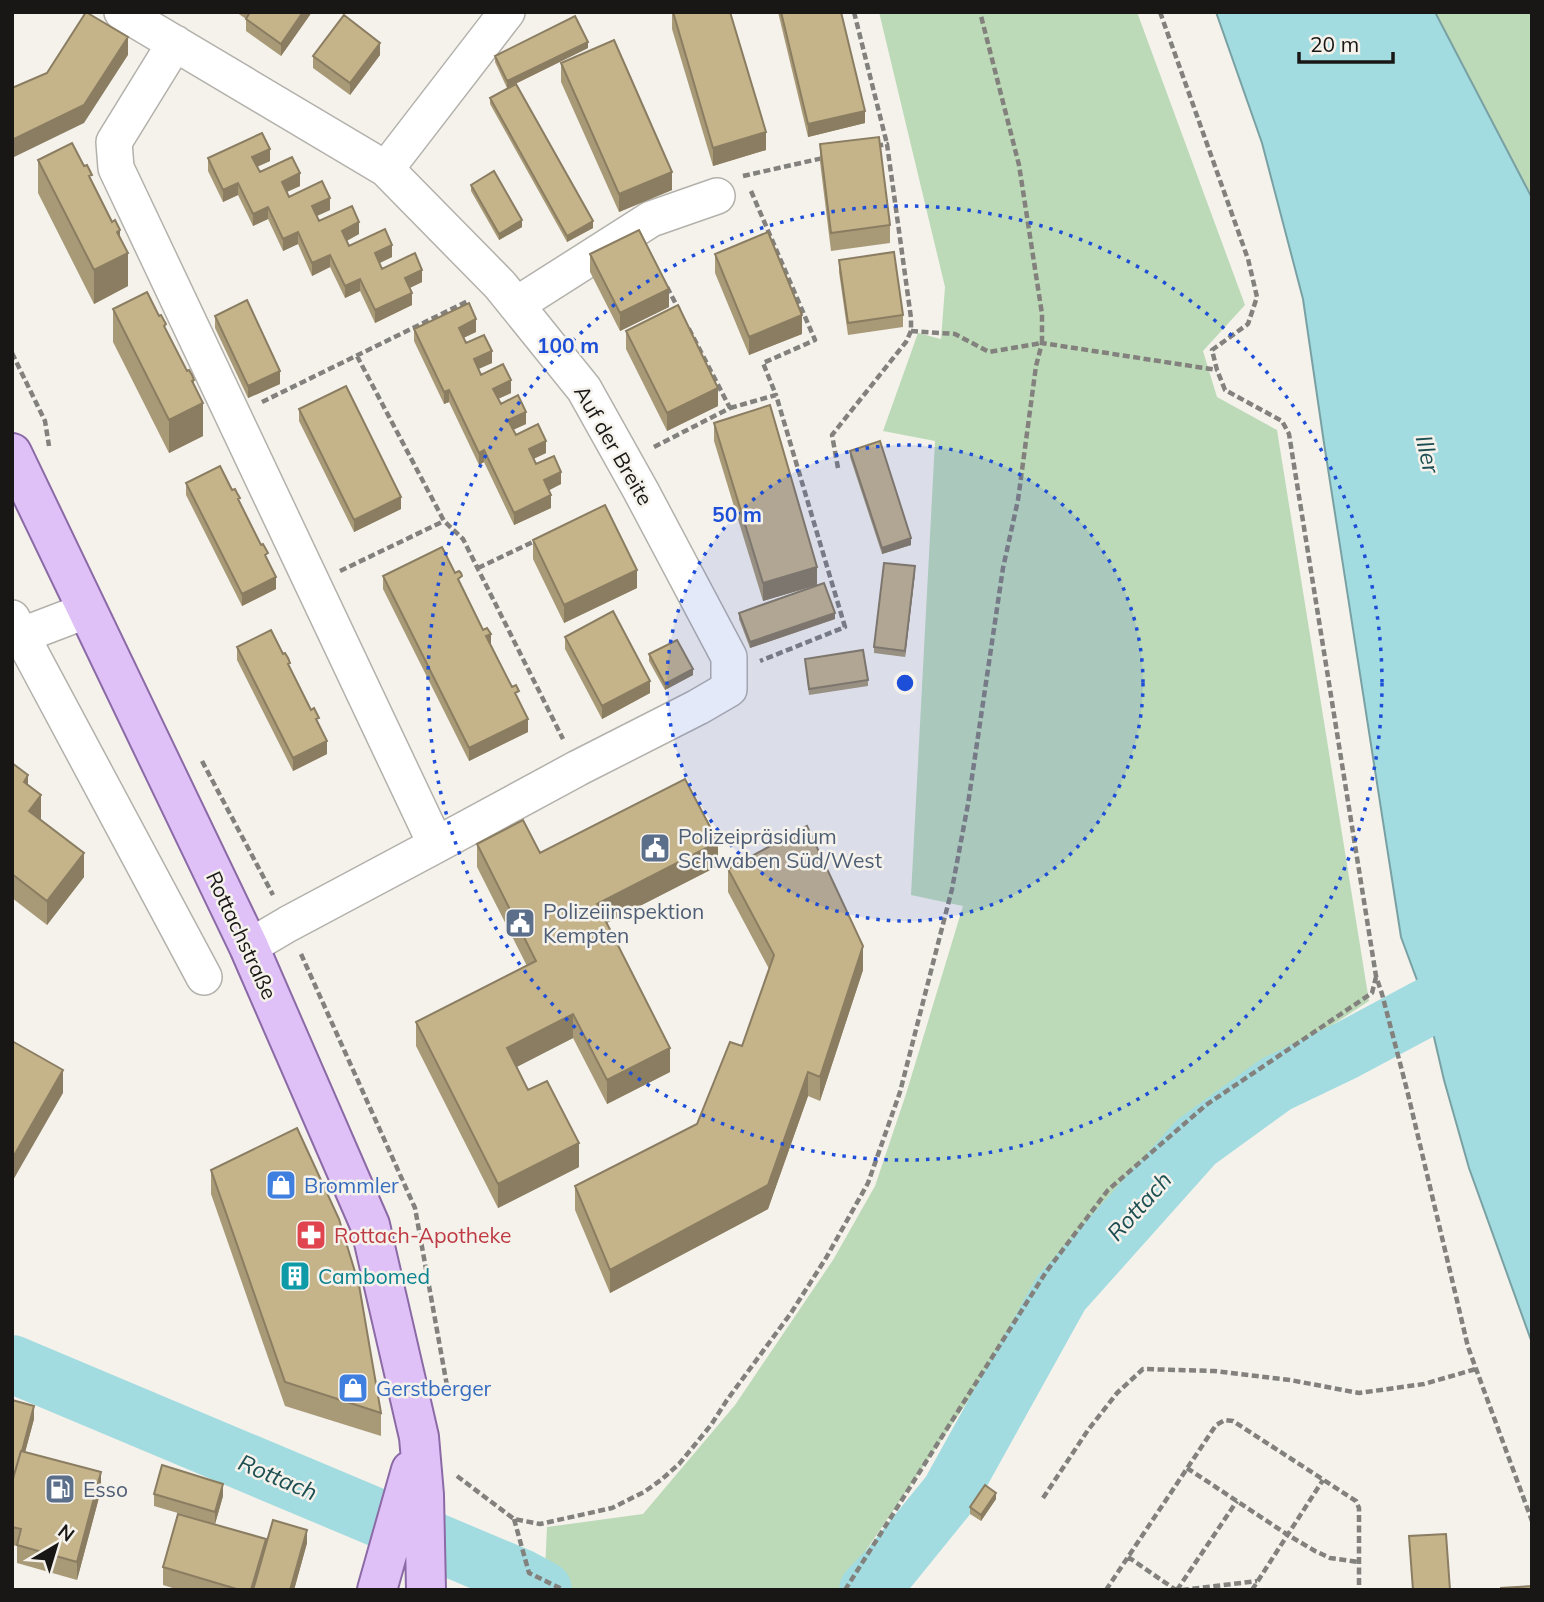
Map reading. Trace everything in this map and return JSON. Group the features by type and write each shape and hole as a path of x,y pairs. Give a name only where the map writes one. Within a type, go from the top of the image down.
{"main road":[{"name":"Rottachstraße","path":"12,453 249,947 370,1225 419,1437 415,1493 426,1590"},
{"name":"Rottachstraße","path":"378,1588 415,1493"}],"street":[{"name":"Auf der Breite","path":"122,12 386,169 508,295 584,389 729,657 729,674"},
{"path":"386,169 507,12"},
{"path":"175,43 114,142 116,168 436,845"},
{"path":"508,295 651,219 717,196"},
{"path":"88,610 16,631 204,977"},
{"path":"249,947 288,923 698,707 729,689 729,674"}],"path":[{"path":"838,468 832,435 906,342 911,331 910,305 887,144 854,12"},
{"path":"457,1476 514,1519 540,1524 612,1508 644,1492 670,1472 710,1425 826,1258 868,1183 900,1092 951,889 968,804 1003,568 1018,500 1036,366 1042,344 1042,314 1019,165 980,12"},
{"path":"1160,12 1248,259 1257,297 1248,324 1212,350 1225,390 1282,421 1289,435 1376,976 1407,1090 1468,1347 1532,1521"},
{"path":"874,147 887,144"},
{"path":"717,196 744,174 835,155"},
{"path":"729,674 845,627 776,396 763,363 815,340 744,174"},
{"path":"662,276 680,312"},
{"path":"234,416 358,356 508,295"},
{"path":"687,324 730,408"},
{"path":"911,331 955,334 989,352 1042,344 1217,370"},
{"path":"358,356 444,522 463,539 578,768"},
{"path":"625,462 730,408 776,396"},
{"path":"313,584 444,522"},
{"path":"478,568 541,538"},
{"path":"845,1590 1046,1272 1108,1190 1206,1105 1372,993 1376,976"},
{"path":"1043,1498 1088,1430 1117,1393 1143,1369 1214,1371 1290,1380 1359,1393 1424,1384 1476,1369"},
{"path":"1107,1590 1216,1425 1225,1420 1233,1421 1356,1501 1359,1508 1359,1590"},
{"path":"1187,1468 1288,1535 1330,1558 1359,1562"},
{"path":"1252,1590 1323,1480"},
{"path":"1178,1590 1237,1501"},
{"path":"514,1519 528,1573 564,1590"},
{"path":"1128,1557 1178,1590 1258,1581"}],"green space":[{"path":"879,12 1137,12 1245,305 1203,351 1217,397 1277,430 1369,1001 1189,1119 1051,1279 839,1590 544,1590 547,1527 643,1514 735,1405 833,1260 875,1186 963,906 911,895 935,441 883,431 918,333 941,339 945,287"},
{"path":"1435,12 1532,12 1532,197"}],"water":[{"name":"Iller","path":"1216,12 1435,12 1532,198 1532,1343 1469,1168 1427,1007 1401,937 1303,299 1262,143"}],"building":[{"path":"86,12 128,37 84,105 12,140 12,88 47,73"},
{"path":"250,12 303,12 281,44 246,19"},
{"path":"673,12 730,12 766,132 713,148"},
{"path":"781,12 841,12 865,111 808,124"},
{"path":"344,15 380,43 350,83 313,56"},
{"path":"575,16 588,42 507,81 495,56"},
{"path":"614,40 672,172 619,194 561,63"},
{"path":"516,84 593,221 567,236 490,98"},
{"path":"262,133 270,149 252,157 260,172 292,157 300,173 282,182 289,197 322,181 330,198 312,206 319,221 352,206 359,222 342,231 349,246 385,229 392,245 375,253 382,269 415,253 422,270 405,278 412,293 375,310 360,279 345,286 330,255 312,263 298,232 283,239 268,207 253,214 238,183 223,190 208,158"},
{"path":"879,137 890,225 831,233 820,144"},
{"path":"72,143 84,166 87,165 92,175 89,176 112,222 115,220 120,230 117,232 128,253 94,270 38,160"},
{"path":"494,171 522,220 499,234 471,185"},
{"path":"639,230 669,289 620,313 590,254"},
{"path":"768,232 802,315 749,337 715,254"},
{"path":"894,252 903,315 848,323 839,260"},
{"path":"147,292 166,324 164,326 187,371 192,375 192,381 203,403 169,420 113,309"},
{"path":"247,300 280,371 248,386 215,316"},
{"path":"469,303 476,319 459,328 466,343 484,335 492,351 474,359 481,375 503,364 511,380 493,389 501,404 518,395 526,412 508,420 516,435 538,424 546,441 529,449 536,464 554,456 561,472 544,480 551,495 514,513 484,450 479,453 449,390 444,392 414,329"},
{"path":"678,305 718,388 667,413 626,331"},
{"path":"346,386 401,497 354,520 299,409"},
{"path":"770,405 817,567 763,583 714,423"},
{"path":"880,441 911,538 882,548 850,451"},
{"path":"220,466 232,490 235,489 240,498 238,499 261,545 263,544 268,553 265,555 276,577 242,594 186,483"},
{"path":"605,505 637,570 564,605 533,540"},
{"path":"442,547 455,573 461,573 462,576 458,579 483,630 487,628 491,634 486,636 512,687 516,685 519,691 515,693 528,719 469,748 383,576"},
{"path":"884,563 915,566 905,651 874,647"},
{"path":"824,583 835,613 750,642 739,613"},
{"path":"613,611 650,681 602,706 565,637"},
{"path":"271,630 283,654 288,658 288,664 311,710 314,708 319,718 316,719 327,741 293,758 237,647"},
{"path":"677,640 693,669 665,684 649,654"},
{"path":"863,650 868,680 809,689 805,659"},
{"path":"12,763 28,775 24,782 41,795 29,811 84,853 47,901 12,874"},
{"path":"685,779 718,842 597,904 670,1048 607,1080 573,1014 507,1048 528,1090 547,1081 579,1143 498,1184 416,1022 536,961 477,844 523,820 540,853"},
{"path":"807,826 863,946 820,1077 808,1072 768,1185 610,1270 575,1186 697,1124 730,1042 742,1046 774,955 728,869"},
{"path":"12,1041 63,1070 12,1159"},
{"name":"Cambomed","path":"297,1128 339,1219 359,1285 381,1413 285,1382 211,1170"},
{"path":"12,1400 34,1406 12,1482"},
{"path":"21,1451 101,1472 77,1562 17,1545 21,1529 12,1527 12,1482"},
{"path":"162,1465 223,1484 215,1512 154,1494"},
{"path":"985,1485 996,1493 981,1515 970,1507"},
{"path":"178,1514 266,1539 251,1590 240,1590 163,1567"},
{"path":"273,1520 307,1530 290,1590 253,1590"},
{"path":"1446,1534 1450,1590 1413,1590 1409,1536"},
{"path":"1532,1586 1532,1590 1501,1590 1501,1588"}],"waterway":[{"name":"Rottach","path":"868,1590 950,1493 1061,1293 1196,1142 1276,1084 1347,1050 1532,951"},
{"name":"Rottach","path":"12,1364 521,1578 543,1590"}],"place":[{"name":"Polizeipräsidium Schwaben Süd/West","path":"655,848"},
{"name":"Polizeiinspektion Kempten","path":"520,923"},
{"name":"Brommler","path":"281,1185"},
{"name":"Rottach-Apotheke","path":"311,1235"},
{"name":"Cambomed","path":"295,1276"},
{"name":"Gerstberger","path":"353,1388"},
{"name":"Esso","path":"60,1489"}]}
